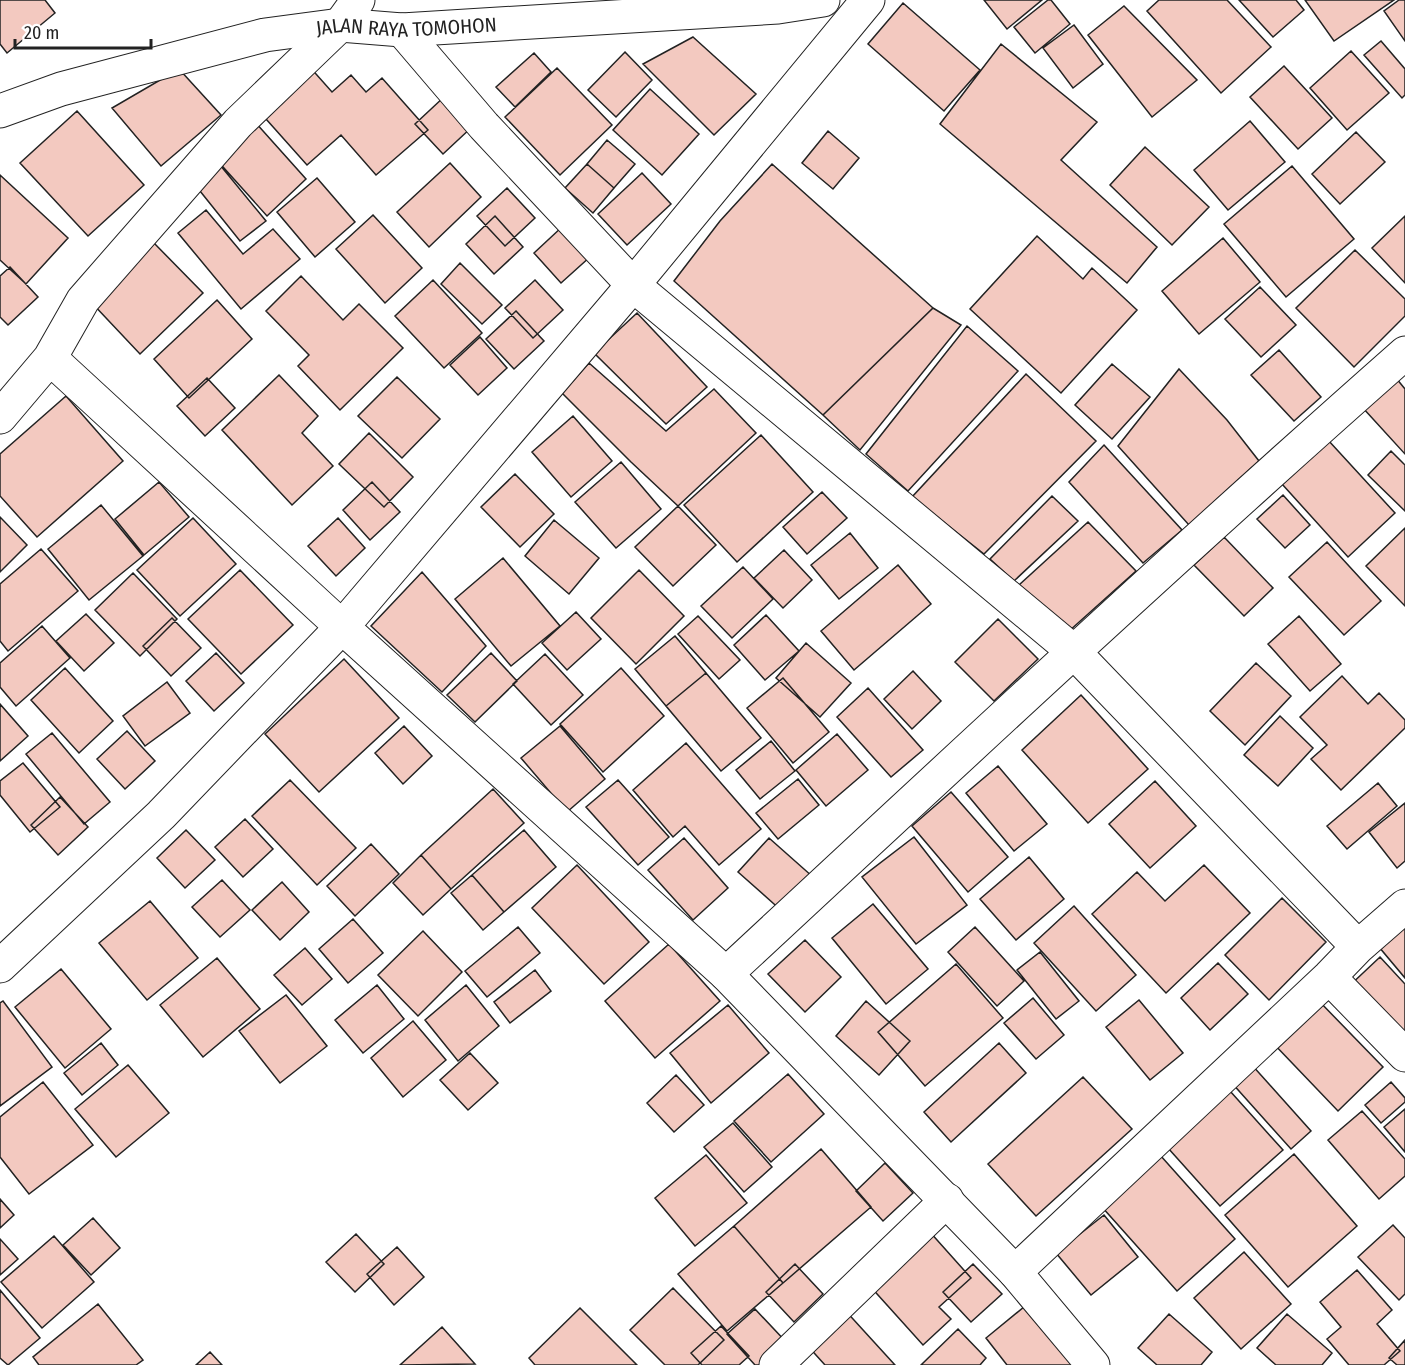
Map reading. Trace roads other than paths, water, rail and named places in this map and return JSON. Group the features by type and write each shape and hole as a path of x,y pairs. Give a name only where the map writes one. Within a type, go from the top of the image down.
{"main road":[{"name":"JALAN RAYA TOMOHON","path":"0,111 61,89 349,13 402,30 778,7 824,0"},
{"path":"0,966 161,815 342,627 633,285 868,0"},
{"path":"0,417 50,358 83,300 145,228 238,123 349,13"},
{"path":"402,30 483,126 633,285 1073,651 1358,948"},
{"path":"726,974 1073,651 1405,352"},
{"path":"50,358 342,627 726,974 1015,1272 1093,1365"},
{"path":"1015,1272 1405,906"},
{"path":"1329,977 1405,1055"},
{"path":"776,1365 946,1200"}]}
